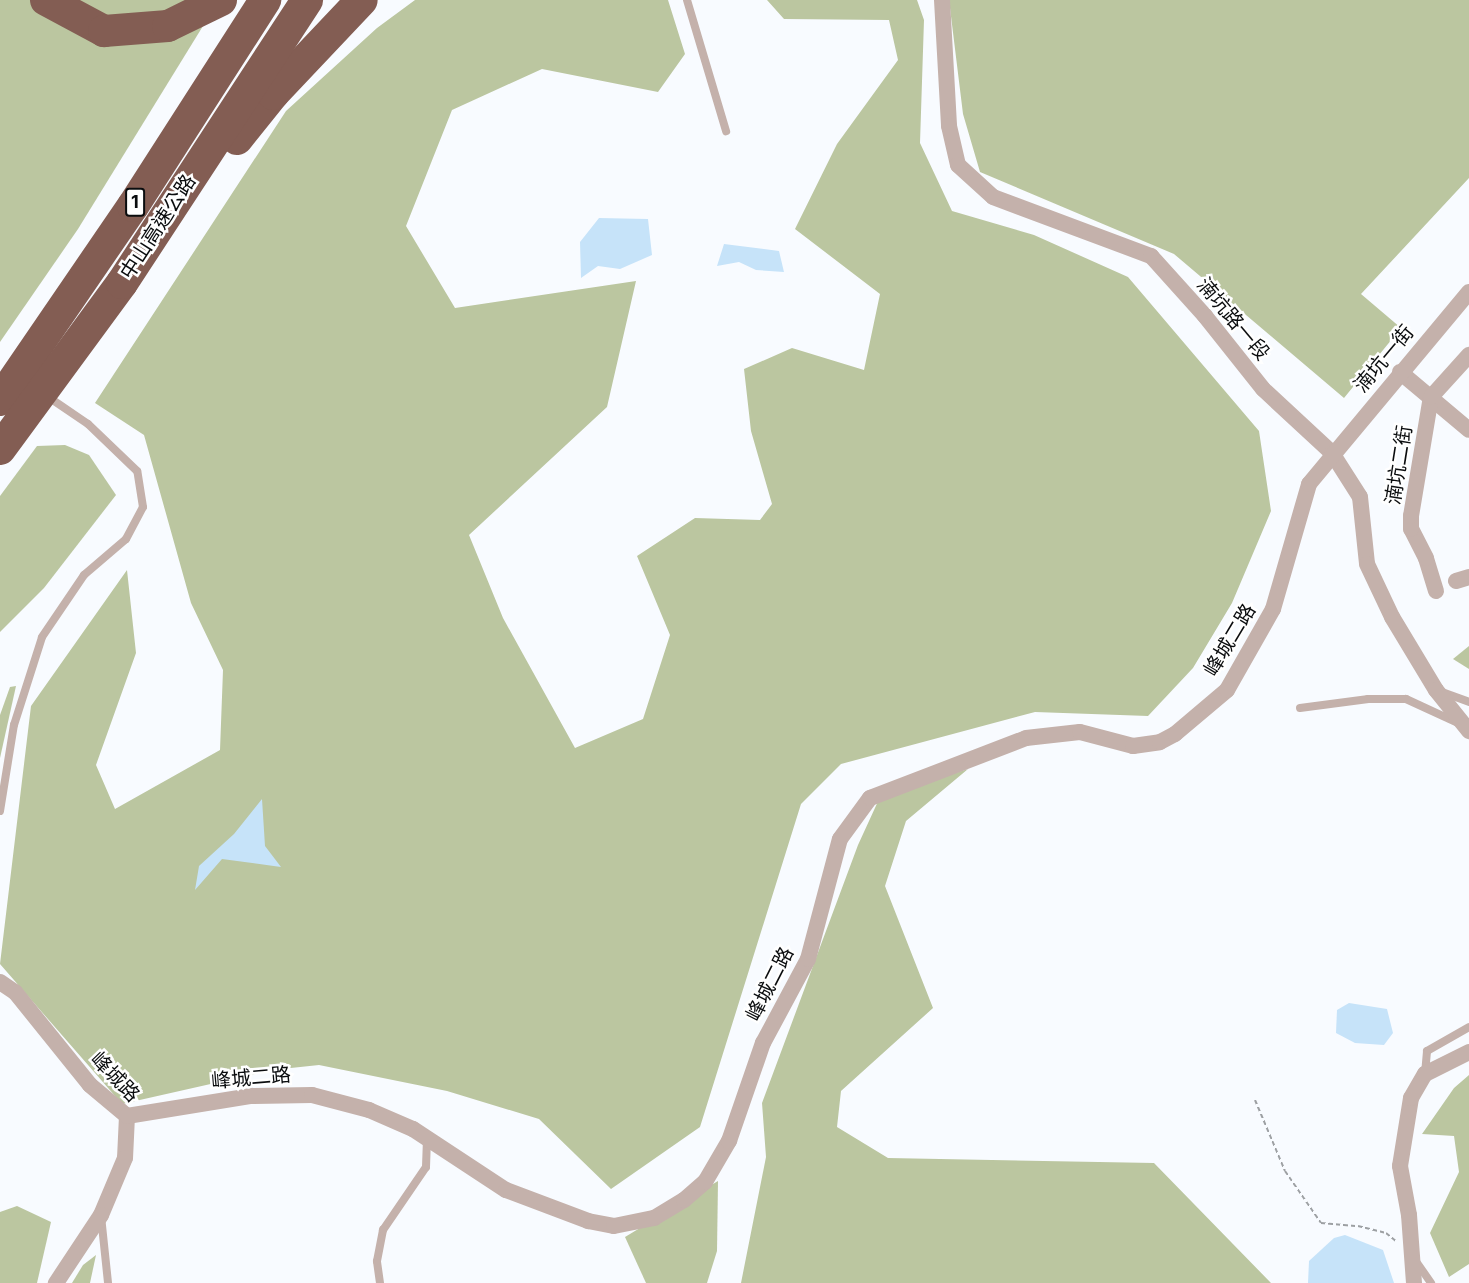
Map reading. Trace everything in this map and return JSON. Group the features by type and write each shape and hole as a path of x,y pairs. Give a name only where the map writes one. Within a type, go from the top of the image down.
{"highway":[{"path":"46,0 76,19 104,31 114,31 168,26 220,0"},
{"name":"中山高速公路","path":"0,400 126,216 265,0"},
{"name":"中山高速公路","path":"0,449 122,283 307,0"},
{"path":"122,283 273,94 362,0"}],"street":[{"name":"湳坑路一段","path":"942,0 949,126 958,165 993,197 1151,256 1205,316 1263,389 1332,453 1360,497 1367,564 1392,617 1436,690 1468,729"},
{"name":"湳坑一街","path":"1332,453 1469,292"},
{"path":"1431,397 1469,356"},
{"path":"1400,372 1469,430"},
{"name":"湳坑二街","path":"1431,397 1412,529 1426,558 1436,591"},
{"name":"峰城二路","path":"127,1116 287,1093 312,1095 369,1110 427,1138 506,1190 588,1221 615,1227 654,1218 684,1200 705,1182 729,1141 763,1043 808,959 840,839 870,798 1026,738 1080,732 1133,746 1160,742 1175,734 1227,690 1274,609 1309,484 1332,453"},
{"name":"峰城路","path":"0,982 15,992 90,1085 127,1116 125,1158 101,1215 56,1283"},
{"path":"1413,1283 1409,1253 1409,1215 1400,1166 1412,1098 1425,1074 1469,1052"}],"lane":[{"path":"687,0 726,131"},
{"path":"0,811 14,725 42,637 84,575 126,539 144,507 137,471 88,424 10,370"},
{"path":"1436,690 1469,702"},
{"path":"1300,708 1368,699 1407,699 1468,729"},
{"path":"1425,1074 1427,1051 1469,1027"},
{"path":"380,1283 377,1261 383,1230 426,1167 427,1138"},
{"path":"101,1215 108,1283"},
{"path":"1409,1253 1431,1283"}],"path":[{"path":"1255,1100 1284,1171 1321,1223 1386,1233 1409,1253"}],"green space":[{"path":"0,0 219,0 78,229 0,342"},
{"path":"415,0 668,0 685,54 658,92 542,69 452,110 406,226 455,308 636,281 607,407 469,535 503,618 575,748 643,719 670,635 637,556 695,518 760,520 772,504 751,431 744,369 792,348 864,370 880,294 795,229 837,144 898,60 889,20 784,19 767,0 917,0 924,20 920,143 952,211 1034,235 1128,277 1259,431 1271,511 1232,603 1193,668 1148,716 1035,712 841,764 801,804 700,1127 611,1189 539,1119 447,1091 319,1065 272,1070 122,1104 0,964 31,706 127,570 136,653 96,765 115,809 220,750 223,670 191,603 144,435 95,403 286,111 377,28"},
{"path":"949,0 1469,0 1469,178 1361,294 1401,328 1344,398 1174,254 980,172 963,114"},
{"path":"65,445 89,455 116,495 44,588 0,632 0,496 37,446"},
{"path":"1469,646 1469,669 1453,659"},
{"path":"16,686 0,758 0,715 10,687"},
{"path":"968,769 906,821 885,886 933,1008 841,1091 837,1127 888,1158 1154,1163 1271,1283 741,1283 766,1157 762,1103 858,845 880,797"},
{"path":"1469,1075 1469,1264 1449,1277 1430,1233 1459,1172 1454,1136 1422,1134 1454,1088"},
{"path":"718,1181 717,1251 707,1283 646,1283 625,1237"},
{"path":"17,1206 51,1222 37,1283 0,1283 0,1212"},
{"path":"96,1255 90,1283 72,1283 83,1265"}],"water":[{"path":"599,218 648,219 652,255 620,269 598,266 581,278 580,242"},
{"path":"724,244 779,251 784,272 756,270 739,262 717,266"},
{"path":"262,799 265,846 281,867 222,859 195,890 199,866 234,834"},
{"path":"1349,1003 1387,1009 1393,1033 1384,1045 1355,1043 1336,1033 1337,1010"},
{"path":"1345,1235 1383,1250 1394,1283 1308,1283 1309,1261 1334,1238"}]}
